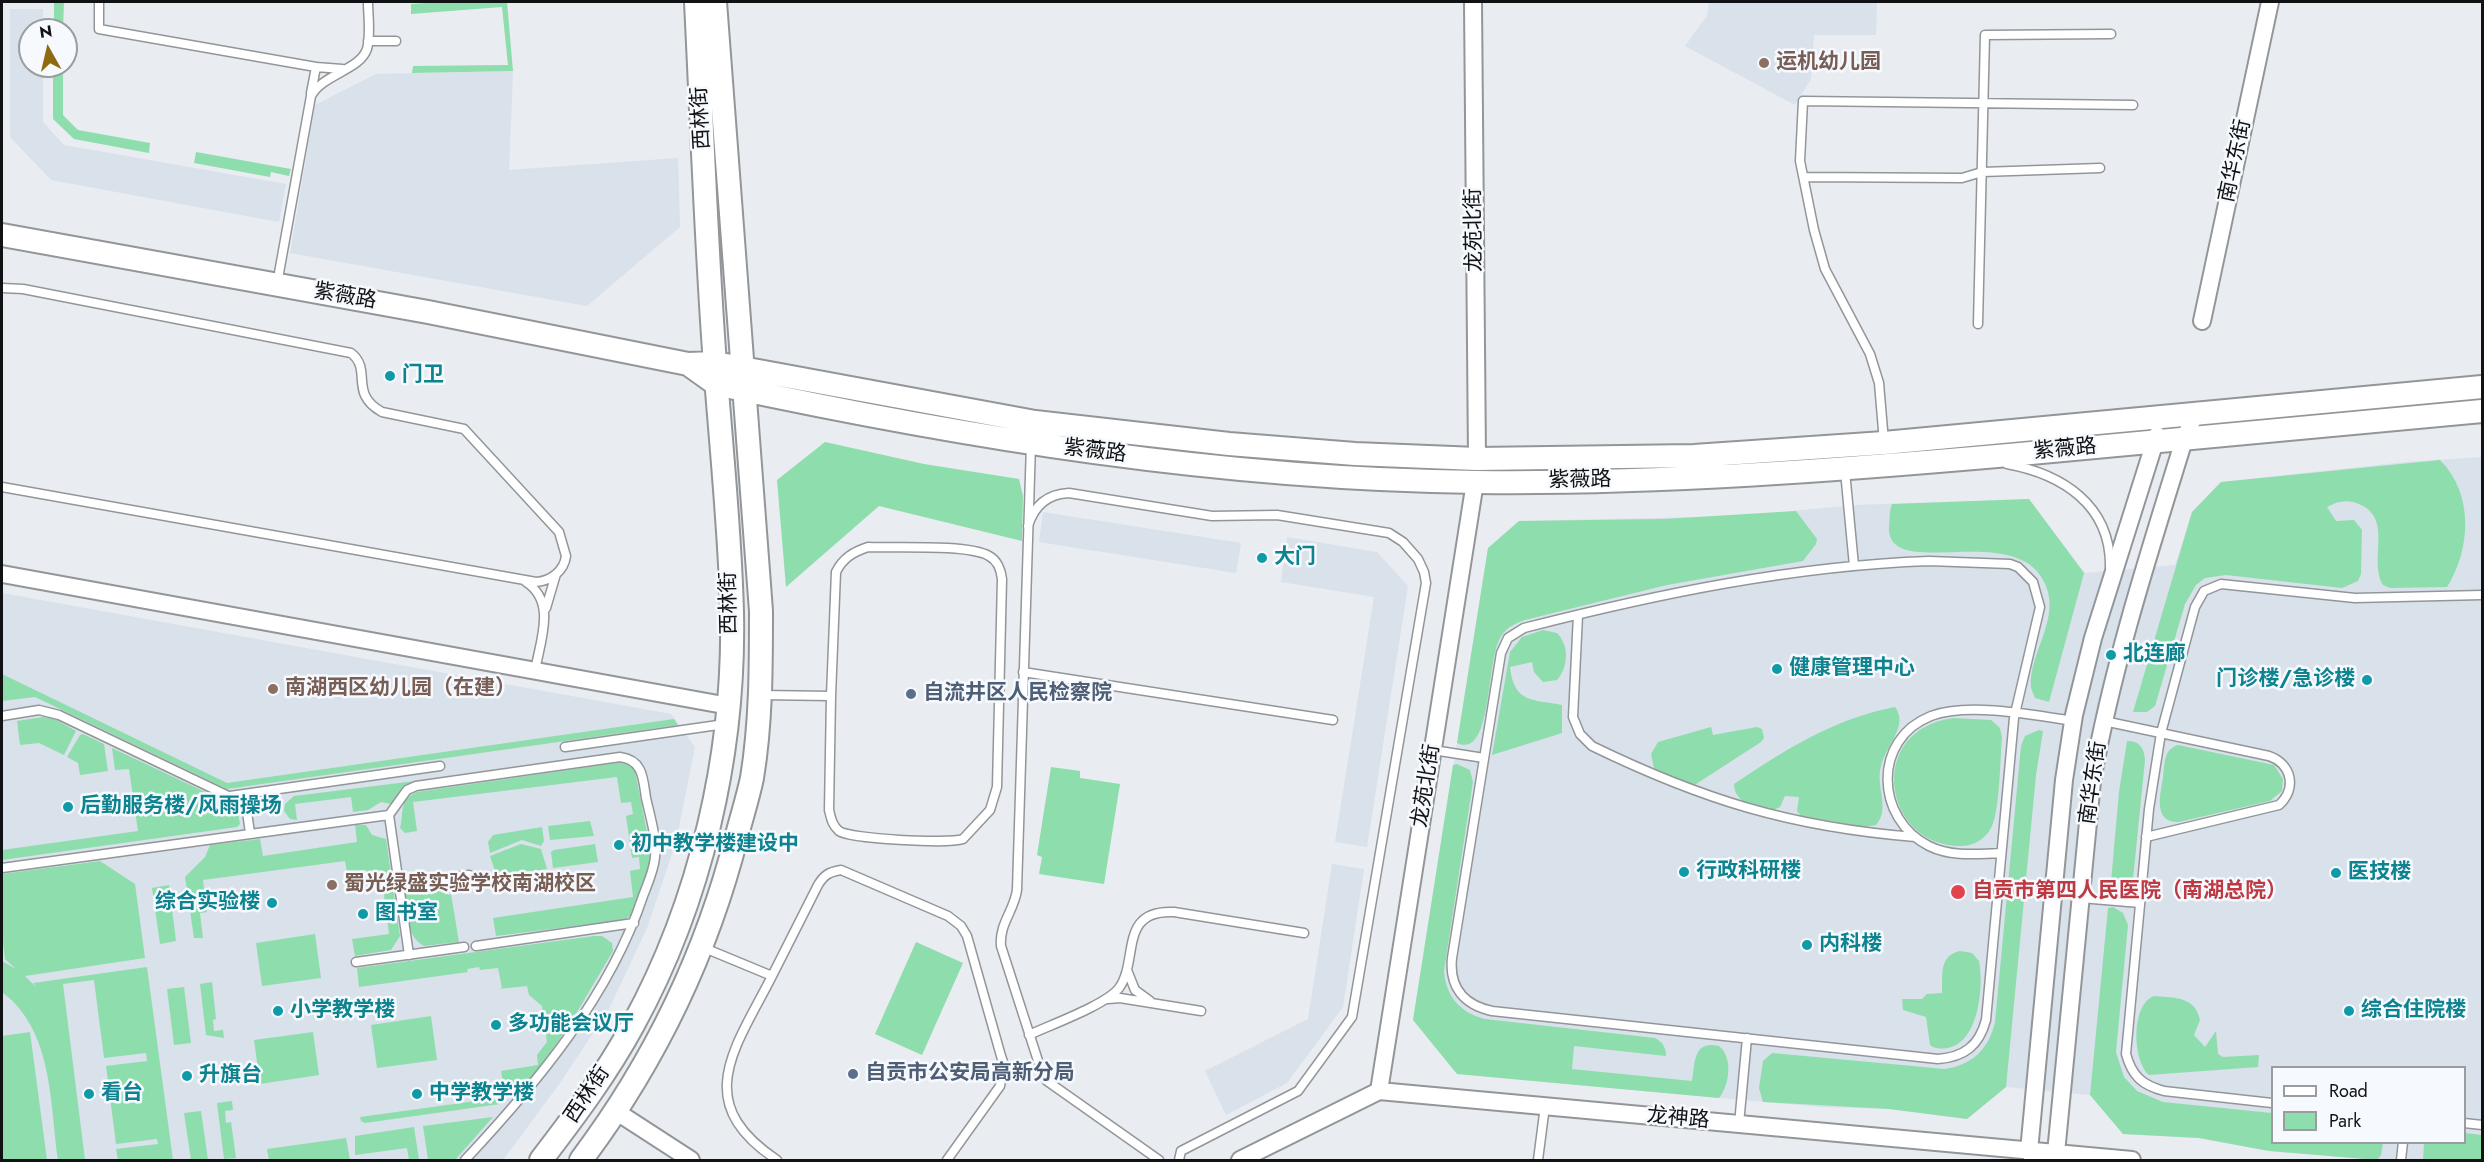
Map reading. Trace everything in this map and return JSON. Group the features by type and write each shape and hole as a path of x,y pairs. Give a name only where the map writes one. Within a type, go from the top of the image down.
{"main road":[{"name":"西林街","path":"541,1161 591,1092 634,1024 674,936 705,842 720,777 728,715 732,614 716,374 696,2"},
{"name":"西林街","path":"581,1161 618,1112 660,1037 702,947 730,862 752,779 760,695 761,611 741,379 715,2"},
{"name":"紫薇路","path":"2,235 276,284 688,364 716,374 1031,444 1224,467 1475,482 1695,479 1977,458 2482,411"},
{"name":"紫薇路","path":"741,379 1035,422 1229,444 1355,454 1477,459 1694,456 1884,443 2482,387"}],"street":[{"name":"龙苑北街","path":"1473,2 1477,459"},
{"name":"南华东街","path":"2202,321 2270,2"},
{"name":"南华东街","path":"2053,1157 2092,781 2103,721 2122,643 2184,440 2195,414"},
{"name":"南华东街","path":"2032,1156 2064,780 2073,721 2110,584 2154,442 2165,417"},
{"name":"龙苑北街","path":"1379,1091 1475,482"},
{"path":"2,574 535,672 728,715"},
{"path":"1240,1161 1379,1091"},
{"name":"龙神路","path":"1379,1091 1739,1124 2032,1156 2132,1161"},
{"path":"618,1112 691,1161"}],"lane":[{"path":"99,2 99,29 316,67 337,70 345,68"},
{"path":"311,96 323,81 360,59 368,41 368,2"},
{"path":"1978,324 1985,35 2111,34"},
{"path":"368,41 396,40"},
{"path":"276,284 316,67"},
{"path":"1884,443 1879,383 1870,354 1825,269 1804,177 1800,138 1803,102 2133,105"},
{"path":"1804,177 1962,178 1982,172 2100,168"},
{"path":"2,288 14,287 351,353 360,363 362,389 372,407 382,412 455,425 470,435 559,532 566,556 550,588 535,672"},
{"path":"1031,444 1017,890 1000,938 1029,1035 1047,1081 1159,1161"},
{"path":"1977,458 2049,475 2089,503 2107,535 2110,584"},
{"path":"1845,468 1854,566"},
{"path":"2,487 524,580 547,580 557,574"},
{"path":"1028,526 1031,517 1043,502 1052,496 1069,493 1212,516 1291,516 1389,533 1403,542 1418,559 1424,572 1425,591 1411,681 1397,743 1352,1017 1303,1087 1180,1151 1179,1161"},
{"path":"868,547 972,550 992,557 1001,571 1002,579 997,787 990,810 967,836 958,841 856,837 839,831 832,824 829,810 831,696 836,572 842,560 868,547"},
{"path":"1990,561 2010,564 2026,574 2037,591 2040,607 2015,712 1986,1020 1979,1038 1964,1053 1938,1059 1492,1011 1480,1008 1463,999 1454,983 1451,966 1501,653 1508,638 1524,628 1578,615 1719,584 1854,566 1990,561"},
{"path":"524,580 538,592 545,611"},
{"path":"2271,1103 2164,1091 2147,1086 2132,1071 2126,1046 2146,837 2161,733 2199,597 2212,586 2221,584 2355,598 2482,595"},
{"path":"1578,615 1573,717 1580,734 1592,746 1692,791 1753,811 1841,829 1915,837"},
{"path":"1023,672 1333,720"},
{"path":"760,695 831,696"},
{"path":"2,716 39,710 52,712 242,802 247,812 250,833"},
{"path":"2001,853 1946,852 1931,847 1915,837 1894,814 1887,789 1890,758 1902,737 1920,721 1943,712 2015,712 2073,721"},
{"path":"566,747 728,715"},
{"path":"2103,721 2269,756 2282,763 2291,780 2285,799 2271,808 2146,837"},
{"path":"1433,750 1484,758"},
{"path":"409,955 389,815 407,790 416,786 626,758 641,770 656,855 634,923 603,981 557,1052 531,1086 465,1161"},
{"path":"230,796 440,766"},
{"path":"247,812 250,798 260,792"},
{"path":"2,868 389,815"},
{"path":"382,845 394,847"},
{"path":"777,1161 747,1138 738,1127 727,1091 728,1072 734,1051 823,876 832,871 841,870 948,916 961,926 967,936 1001,1056 1003,1074 1000,1086 947,1161"},
{"path":"399,885 469,875"},
{"path":"2081,898 2140,903"},
{"path":"1105,1000 1119,987 1127,966 1134,931 1146,920 1159,913 1174,912 1304,933"},
{"path":"476,946 634,923"},
{"path":"356,962 464,947"},
{"path":"702,947 772,976"},
{"path":"1127,966 1135,990 1146,1000 1156,1004"},
{"path":"1029,1035 1105,1000 1120,998 1201,1011"},
{"path":"1739,1124 1748,1038"},
{"path":"1538,1161 1545,1106"},
{"path":"2466,1123 2482,1125"},
{"path":"2401,1161 2403,1144"}],"shaded area":[{"name":"运机幼儿园","path":"1709,2 1877,2 1876,35 1814,35 1811,79 1795,105 1685,46 1707,16"},
{"path":"10,9 43,9 43,18 18,18 18,78 43,78 43,122 64,145 286,184 279,222 51,180 10,137"},
{"path":"513,71 509,170 678,158 680,227 587,306 290,253 315,105 376,74"},
{"name":"自贡市第四人民医院（南湖总院）","path":"2482,457 2482,1160 2381,1160 2269,1151 2199,1138 2123,1134 2090,1095 2006,1087 1967,1119 1889,1109 1820,1107 1457,1074 1413,1020 1488,548 1519,521 1740,516 1855,505 2029,499 2085,573 2175,565 2192,512 2221,482 2405,462"},
{"path":"1043,512 1241,543 1236,573 1039,542"},
{"path":"1287,537 1377,552 1408,586 1367,847 1335,842 1374,597 1281,582"},
{"name":"蜀光绿盛实验学校南湖校区","path":"2,593 671,714 695,747 676,842 647,928 609,1009 560,1083 503,1160 2,1160"},
{"path":"1332,864 1364,869 1343,1007 1287,1083 1226,1115 1205,1071 1308,1019"}],"green space":[{"path":"54,2 64,2 63,18 54,18"},
{"path":"507,2 513,71 412,73 413,66 508,65 502,7 411,14 411,4"},
{"path":"53,78 63,78 63,115 78,130 150,143 149,153 74,139 53,119"},
{"path":"196,152 291,169 289,176 271,172 270,177 194,163"},
{"path":"825,442 924,464 1019,479 1023,496 1022,541 879,506 786,587 777,480"},
{"path":"2440,460 2459,489 2465,522 2461,556 2447,587 2390,588 2383,585 2379,575 2378,529 2375,519 2369,511 2355,502 2335,503 2327,507 2336,521 2354,520 2362,530 2361,574 2358,581 2342,588 2226,575 2205,578 2196,585 2185,604 2155,706 2147,712 2133,712 2192,512 2221,482"},
{"path":"2029,499 2084,573 2049,702 2035,698 2031,688 2034,663 2047,625 2049,599 2046,586 2031,566 2010,556 1984,552 1909,551 1894,543 1889,527 1892,504"},
{"path":"1796,511 1817,539 1816,544 1803,561 1667,585 1525,620 1509,628 1502,635 1497,646 1483,722 1477,736 1469,744 1457,743 1488,548 1519,521 1664,519"},
{"path":"1543,630 1557,633 1564,644 1566,657 1561,675 1557,680 1543,682 1534,672 1532,662 1510,667 1512,679 1516,688 1527,698 1562,705 1562,733 1492,755 1510,652 1522,637"},
{"path":"2,674 227,783 674,719 678,725 227,789 35,697 2,701"},
{"path":"1895,707 1899,714 1898,728 1881,766 1880,782 1883,804 1876,825 1864,827 1801,816 1797,811 1799,797 1785,796 1780,807 1773,810 1753,806 1742,800 1735,791 1734,784 1810,737 1851,719"},
{"path":"43,717 55,719 76,731 64,755 39,743 20,745 17,721"},
{"path":"1954,718 1991,720 2000,728 2002,738 1998,798 1994,820 1989,832 1982,839 1966,846 1935,841 1914,828 1901,809 1894,786 1896,764 1906,743 1925,727"},
{"path":"1711,727 1713,735 1757,727 1762,729 1764,738 1693,786 1658,772 1654,768 1651,754 1658,742"},
{"path":"2039,730 2043,731 2036,775 2006,1087 1967,1119 1889,1109 1763,1102 1759,1088 1763,1061 1772,1053 1945,1069 1963,1064 1984,1048 1995,1022 2021,746 2025,736"},
{"path":"83,734 104,744 108,771 80,775 78,763 67,757 80,735"},
{"path":"2127,741 2135,742 2140,746 2145,760 2133,879 2125,891 2110,893 2119,792"},
{"path":"2178,745 2274,765 2283,779 2282,791 2270,801 2179,822 2171,821 2162,813 2160,800 2166,756 2170,749"},
{"path":"112,748 237,807 240,824 237,827 2,860 2,850 138,831 129,769 115,770"},
{"path":"623,762 633,767 635,771 652,858 633,914 624,920 496,936 493,918 633,897 630,871 640,869 639,857 632,858 626,816 633,814 631,802 621,803 617,777 413,802 417,831 405,833 400,828 404,803 417,792"},
{"path":"1457,764 1470,770 1473,782 1444,971 1448,989 1456,1002 1469,1013 1485,1019 1655,1038 1662,1043 1665,1050 1666,1056 1574,1046 1572,1069 1692,1081 1695,1060 1700,1050 1704,1046 1719,1046 1728,1064 1728,1079 1719,1098 1457,1074 1413,1020 1453,765"},
{"path":"1051,767 1080,771 1080,778 1120,784 1104,884 1039,874 1042,857 1037,855"},
{"path":"415,781 402,787 391,804 381,802 368,810 353,812 351,797 295,804 297,820 290,819 284,811 285,804 294,796"},
{"path":"590,821 594,836 550,840 548,826"},
{"path":"355,825 366,825 372,835 386,839 400,936 391,950 355,956 352,939 389,934 383,888 367,882 366,870 347,872 345,861 203,880 207,912 200,913 203,938 194,938 185,877 205,857 210,845 260,839 263,856 357,842"},
{"path":"542,827 544,841 541,846 522,840 490,853 488,842 493,835"},
{"path":"521,844 541,849 547,869 502,875 495,871 490,856"},
{"path":"595,844 598,862 553,868 551,852 554,850"},
{"path":"100,861 135,884 145,958 25,976 37,988 33,983 147,967 173,1160 118,1160 116,1149 158,1144 157,1139 116,1144 106,1066 147,1061 146,1053 104,1058 94,980 63,984 85,1160 58,1160 50,1092 40,1047 31,1026 19,1008 2,992 2,961 16,969 5,959 2,935 2,874"},
{"path":"446,884 448,895 451,894 459,942 424,946 413,936 410,929 405,890"},
{"path":"169,885 176,941 160,944 152,888"},
{"path":"2113,907 2123,913 2128,925 2116,1052 2124,1077 2137,1091 2163,1102 2271,1113 2271,1144 2383,1144 2381,1155 2377,1160 2269,1151 2199,1138 2123,1134 2090,1095 2108,908"},
{"path":"315,934 321,978 262,986 256,943"},
{"path":"594,936 602,936 612,943 613,951 570,1024 520,1095 505,1097 501,1071 538,1065 537,1055 547,1042 542,1006 529,995 527,986 499,989 502,988 498,968 480,970 479,967 467,969 468,972 359,987 357,968"},
{"path":"916,942 963,963 922,1055 875,1034"},
{"path":"1960,951 1972,953 1979,961 1980,998 1973,1024 1967,1035 1958,1044 1940,1049 1930,1045 1926,1017 1903,1010 1902,999 1922,999 1927,994 1942,993 1942,974 1945,962 1948,957"},
{"path":"212,982 216,1019 213,1020 214,1031 223,1030 224,1038 206,1035 200,984"},
{"path":"184,987 191,1043 174,1045 167,989"},
{"path":"2154,996 2189,1002 2194,1006 2200,1020 2194,1035 2205,1047 2216,1031 2218,1054 2223,1057 2259,1055 2258,1067 2149,1075 2143,1068 2139,1057 2136,1033 2141,1010 2146,1001"},
{"path":"431,1016 437,1060 377,1068 371,1025"},
{"path":"30,1032 47,1160 2,1160 2,1036"},
{"path":"313,1032 319,1075 260,1084 254,1040"},
{"path":"505,1097 500,1104 365,1123 360,1117"},
{"path":"232,1101 233,1110 225,1111 226,1123 231,1122 236,1158 224,1159 217,1103"},
{"path":"201,1111 208,1160 191,1160 184,1113"},
{"path":"493,1117 455,1160 428,1160 423,1126"},
{"path":"414,1127 419,1160 409,1160 407,1148 355,1155 355,1136"},
{"path":"2466,1133 2482,1135 2482,1160 2423,1160 2424,1144 2466,1144"},
{"path":"346,1138 350,1160 269,1160 267,1149"}],"place":[{"name":"运机幼儿园","path":"1764,63"},
{"name":"门卫","path":"390,376"},
{"name":"大门","path":"1262,558"},
{"name":"北连廊","path":"2111,655"},
{"name":"健康管理中心","path":"1777,669"},
{"name":"门诊楼/急诊楼","path":"2367,680"},
{"name":"南湖西区幼儿园（在建）","path":"273,689"},
{"name":"自流井区人民检察院","path":"911,694"},
{"name":"后勤服务楼/风雨操场","path":"68,807"},
{"name":"初中教学楼建设中","path":"619,845"},
{"name":"行政科研楼","path":"1684,872"},
{"name":"医技楼","path":"2336,873"},
{"name":"蜀光绿盛实验学校南湖校区","path":"332,885"},
{"name":"自贡市第四人民医院（南湖总院）","path":"1958,892"},
{"name":"综合实验楼","path":"272,903"},
{"name":"图书室","path":"363,914"},
{"name":"内科楼","path":"1807,945"},
{"name":"小学教学楼","path":"278,1011"},
{"name":"综合住院楼","path":"2349,1011"},
{"name":"多功能会议厅","path":"496,1025"},
{"name":"自贡市公安局高新分局","path":"853,1074"},
{"name":"升旗台","path":"187,1076"},
{"name":"看台","path":"89,1094"},
{"name":"中学教学楼","path":"417,1094"}]}
